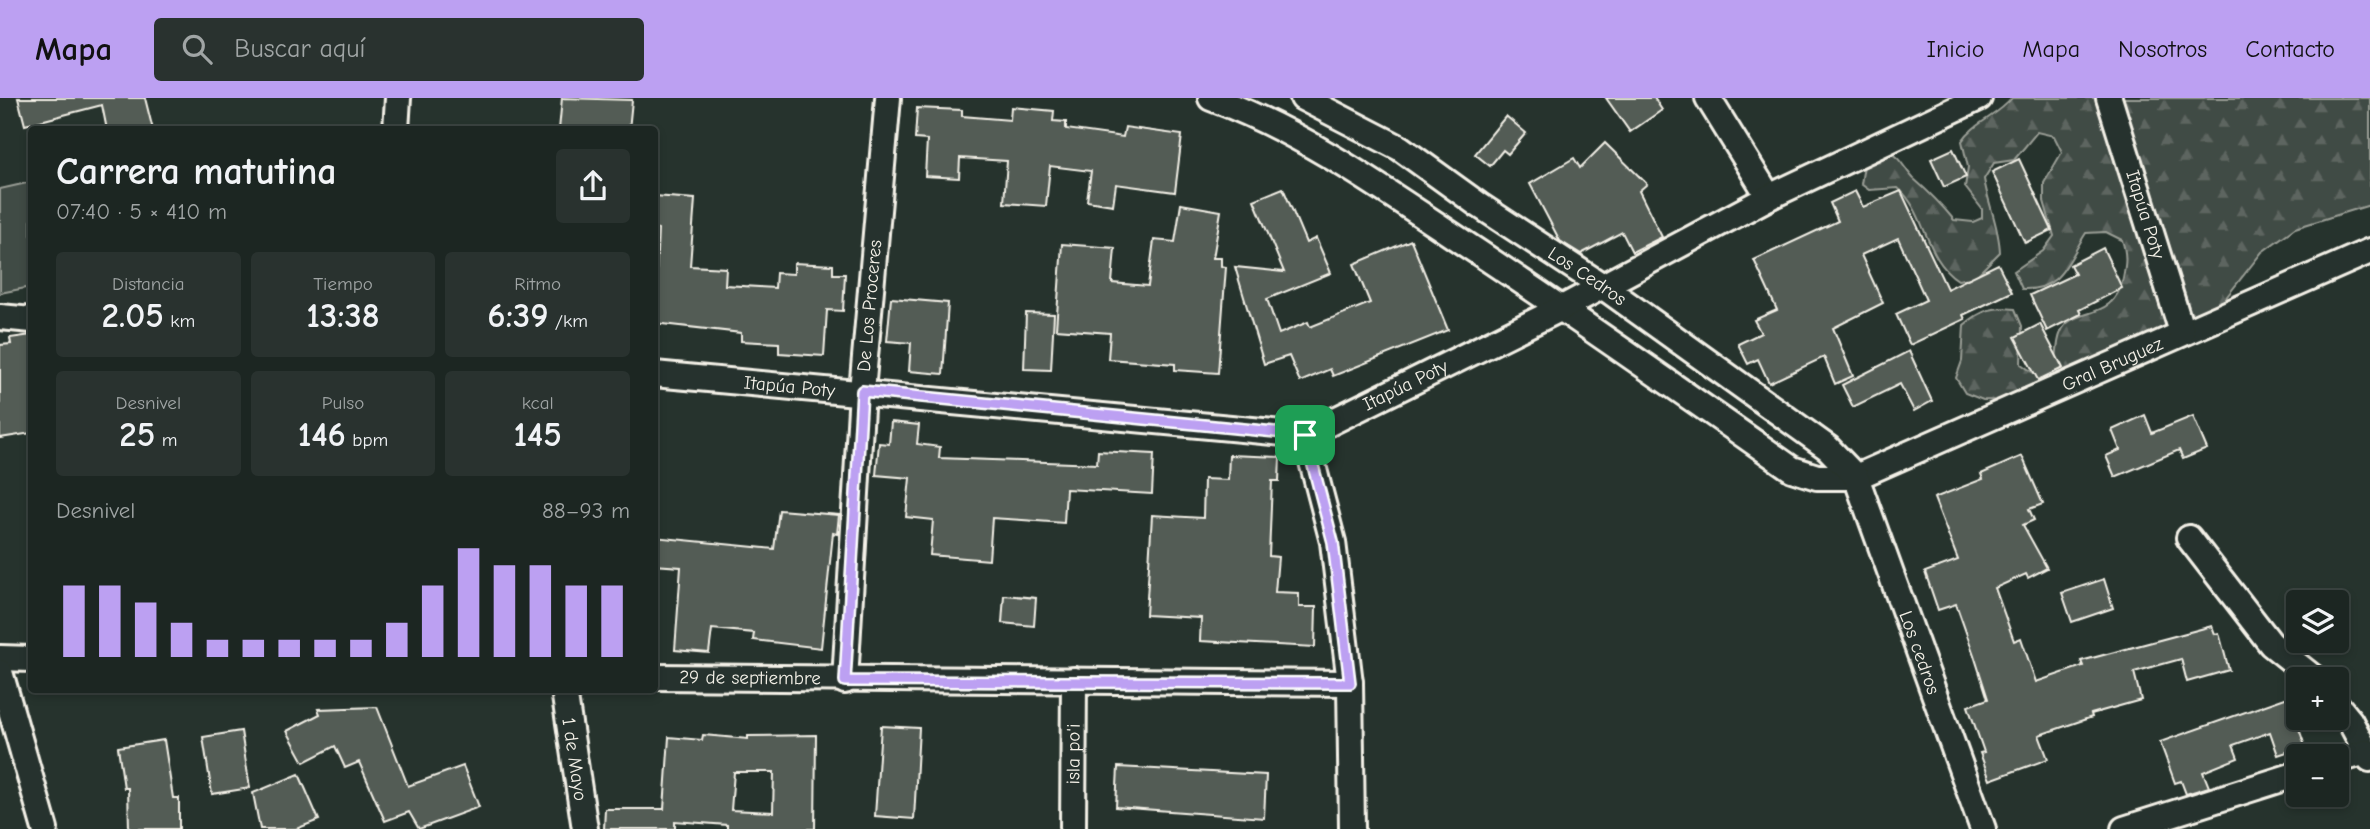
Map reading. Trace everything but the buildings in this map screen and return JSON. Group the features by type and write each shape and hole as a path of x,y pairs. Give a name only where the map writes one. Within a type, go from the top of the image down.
{"street":[{"path":"396,126 398,98"},
{"name":"De Los Proceres","path":"845,681 862,391 888,98"},
{"path":"1211,98 1242,109 1313,145 1562,308 1792,469 1817,477 1856,477"},
{"name":"Los Cedros","path":"1303,98 1400,148 1479,205 1601,285 1828,448 1856,477"},
{"path":"1708,98 1769,197"},
{"name":"Itapúa Poty","path":"658,374 862,391 1305,435 1562,308 1769,197 1979,98"},
{"name":"Itapúa Poty","path":"2109,98 2182,332"},
{"name":"Gral Bruguez","path":"1856,477 2370,251"},
{"path":"0,317 28,320"},
{"path":"1305,435 1333,542 1350,683 1353,829"},
{"name":"Los cedros","path":"1856,477 1983,829"},
{"path":"2189,538 2271,644 2300,667"},
{"path":"0,658 28,659"},
{"path":"0,672 45,829"},
{"name":"29 de septiembre","path":"658,677 845,681 1350,683"},
{"name":"isla po'i","path":"1073,829 1074,680"},
{"name":"1 de Mayo","path":"564,693 585,829"},
{"path":"2349,719 2368,755 2349,759"},
{"path":"2124,829 2286,778"}],"green space":[{"path":"2012,98 2370,98 2370,205 2295,228 2262,252 2213,314 2019,401 1983,400 1965,393 1956,378 1962,361 1964,325 1988,310 2015,309 2022,326 2021,364 2038,376 2055,370 2058,341 2066,324 2102,308 2111,302 2118,292 2125,263 2122,240 2106,232 2086,233 2062,273 2054,280 2046,285 2022,289 2014,271 2043,251 2054,236 2044,201 2044,183 2062,152 2054,136 2037,132 2014,160 1994,163 1984,179 1998,233 2000,252 1975,277 1958,280 1947,271 1938,260 1908,198 1898,188 1869,190 1861,184 1864,165 1887,151 1899,160 1954,220 1973,222 1982,218 1982,209 1965,187 1968,167 1962,141 1972,129 2000,110"},
{"path":"28,183 28,288 0,293 0,189"}],"route":[{"path":"862,391 1305,435 1333,542 1350,683 845,681 862,391"}]}
